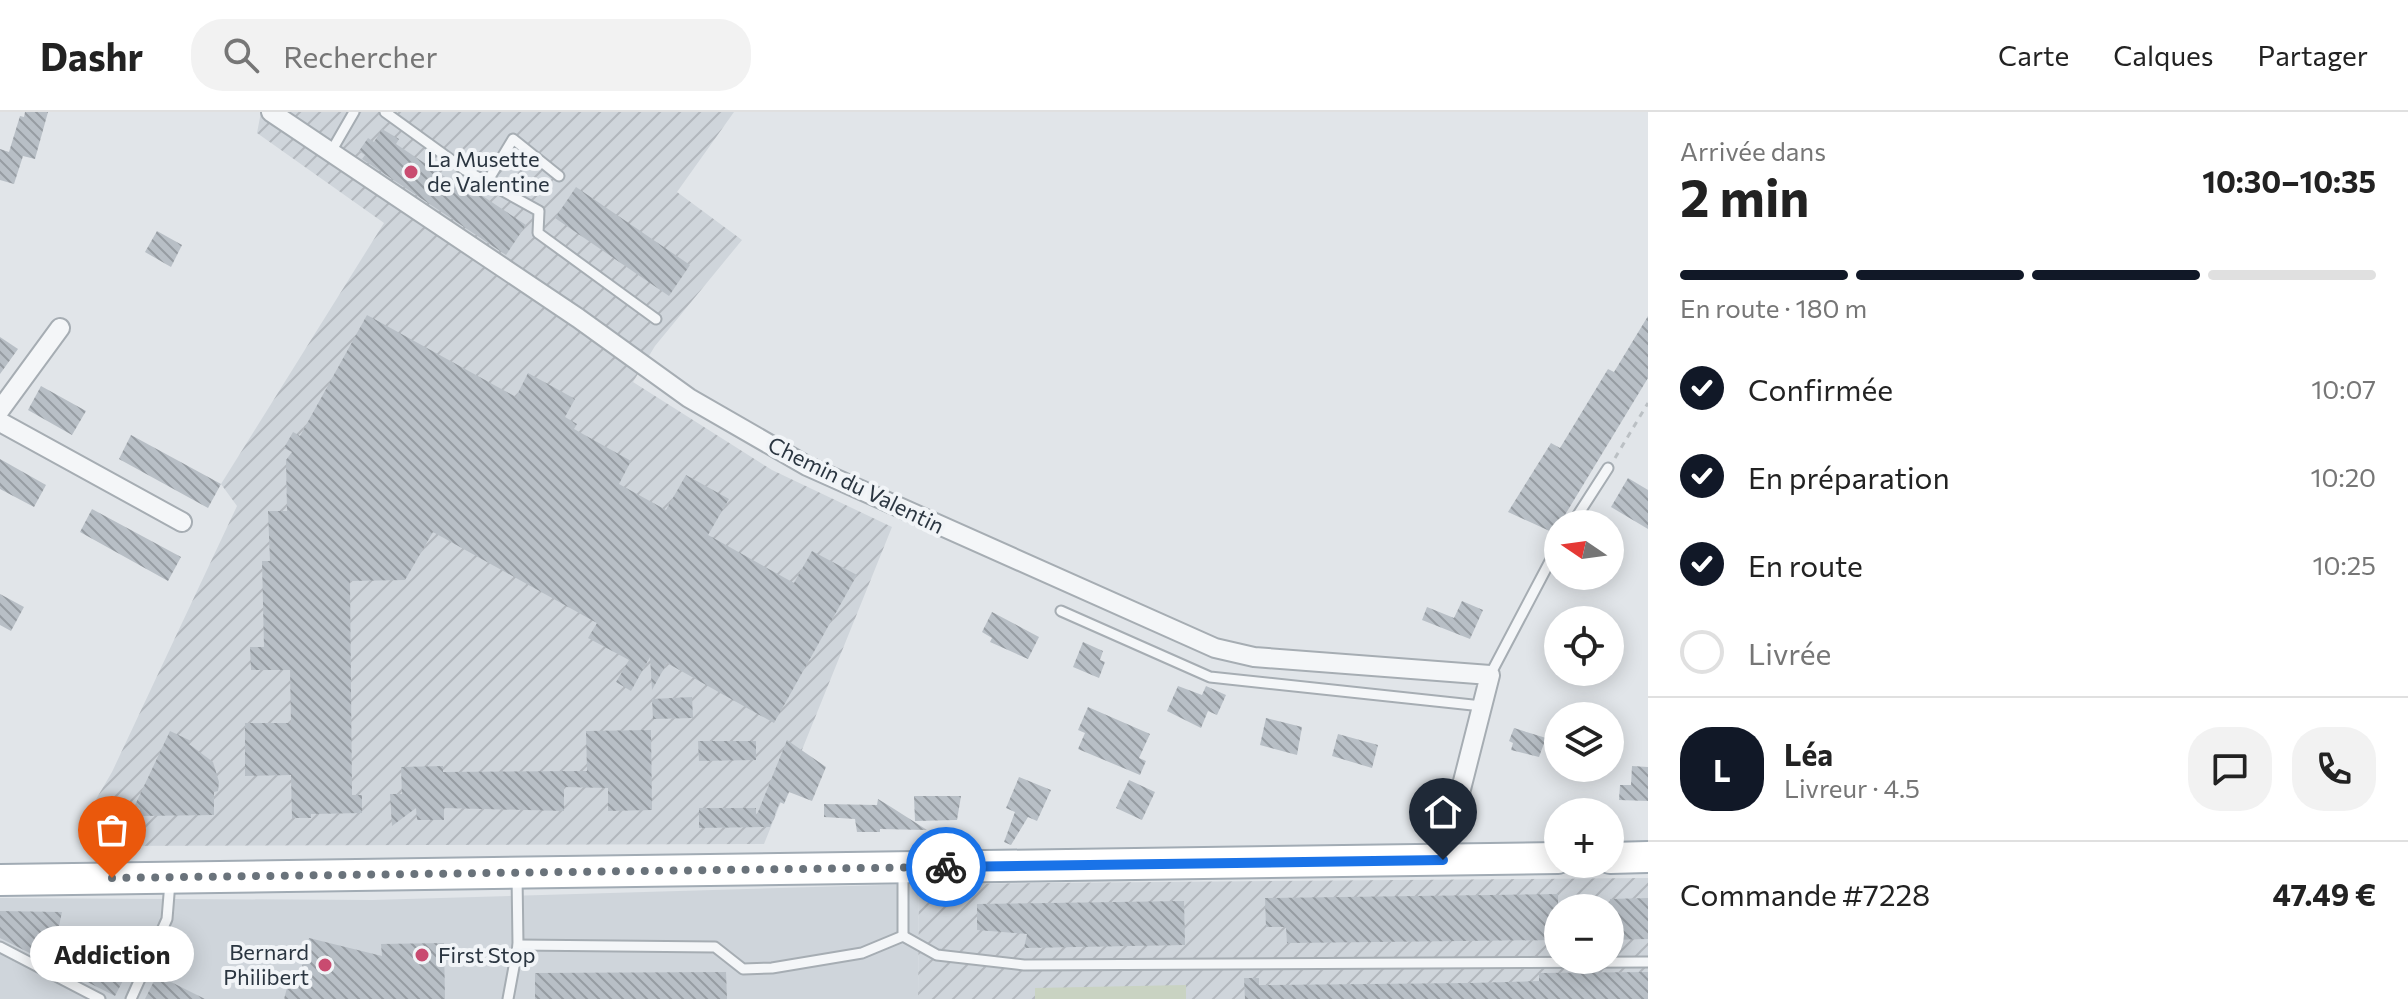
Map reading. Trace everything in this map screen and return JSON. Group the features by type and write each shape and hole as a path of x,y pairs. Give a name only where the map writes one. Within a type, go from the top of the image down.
{"main road":[{"path":"1624,858 1648,857"},
{"path":"0,880 1544,858"}],"street":[{"name":"Chemin du Valentin","path":"271,112 332,150 689,398 807,466 900,509 1215,648 1254,657 1490,675"},
{"path":"0,410 60,328"},
{"path":"0,422 182,522"},
{"path":"1443,860 1490,675"}],"lane":[{"path":"332,150 354,112"},
{"path":"385,112 487,182 539,211 538,233 656,319"},
{"path":"487,182 513,139 559,176"},
{"path":"1581,510 1608,468"},
{"path":"1490,675 1544,573"},
{"path":"1061,611 1210,677 1482,702"},
{"path":"903,867 903,936"},
{"path":"508,999 518,945 517,873"},
{"path":"131,999 167,919 170,878"},
{"path":"518,945 715,947 743,969 758,969 862,953 903,936"},
{"path":"903,936 937,955 1024,965 1648,962"},
{"path":"0,947 100,999"}],"path":[{"path":"1608,468 1648,403"}],"shaded area":[{"path":"261,112 734,112 677,192 742,240 655,346 633,382 772,470 892,527 764,844 88,846 82,840 84,820 112,772 237,506 221,484 384,223 257,133"},
{"path":"1648,878 1648,999 918,999 919,884"},
{"path":"919,884 918,999 0,999 0,898 372,900"}],"green space":[{"path":"1186,985 1186,999 1035,999 1035,988"}],"building":[{"path":"25,112 48,112 35,159 23,156 14,184 0,180 0,149 9,152 20,116 24,117"},
{"path":"382,129 399,139 396,144 472,195 475,191 526,225 506,255 362,159 365,155 359,151 368,138 374,142"},
{"path":"576,187 690,265 669,296 555,218"},
{"path":"157,231 182,245 171,267 145,252"},
{"path":"367,315 516,397 528,373 575,399 565,417 577,424 574,429 631,461 619,484 666,510 686,475 729,499 708,535 794,583 812,551 857,575 774,723 667,663 652,690 650,657 631,691 616,682 629,660 588,638 597,623 433,532 405,580 350,581 352,795 362,795 362,813 311,814 311,818 292,818 291,775 245,776 245,723 291,723 290,670 251,670 250,647 264,647 262,561 270,561 268,511 287,511 286,460 292,452 284,448 293,432 300,436"},
{"path":"1648,316 1648,378 1568,510 1544,510 1544,528 1508,512 1551,443 1560,448 1608,369 1614,372"},
{"path":"0,337 18,349 0,374"},
{"path":"41,386 86,411 72,435 28,410"},
{"path":"131,435 221,484 208,508 119,459"},
{"path":"0,459 46,485 34,507 0,489"},
{"path":"1628,478 1648,490 1648,529 1624,515 1624,510 1611,507"},
{"path":"92,509 181,557 168,581 80,532"},
{"path":"0,594 24,607 11,631 0,625"},
{"path":"1462,601 1483,610 1470,639 1422,620 1427,607 1454,618"},
{"path":"992,612 1039,637 1028,659 990,642 992,638 982,632"},
{"path":"1083,642 1103,651 1100,660 1105,662 1099,678 1073,667"},
{"path":"1178,686 1202,695 1206,686 1226,695 1217,715 1208,711 1201,728 1167,711"},
{"path":"692,697 693,718 653,719 652,699"},
{"path":"1088,707 1150,734 1139,758 1146,761 1140,775 1078,749 1085,733 1078,730"},
{"path":"1266,718 1302,727 1297,755 1260,745"},
{"path":"1514,728 1544,737 1539,757 1511,750 1513,743 1509,741"},
{"path":"651,730 652,810 608,811 608,788 564,787 564,811 444,808 444,820 417,820 416,808 392,826 390,794 402,794 401,767 443,766 443,772 587,771 586,731"},
{"path":"170,731 191,741 189,744 213,762 219,782 218,791 214,792 214,815 140,816 140,809 135,805"},
{"path":"1338,734 1378,745 1372,768 1332,756"},
{"path":"787,740 826,767 812,801 789,792 784,804 780,802 770,827 699,828 699,808 756,808 756,817"},
{"path":"698,741 756,741 756,760 699,761"},
{"path":"1632,766 1648,767 1648,801 1619,798 1620,785 1631,785"},
{"path":"1019,777 1051,790 1037,821 1028,817 1011,845 1004,842 1015,812 1006,808"},
{"path":"1129,780 1155,792 1142,820 1116,808"},
{"path":"914,796 961,796 957,820 915,821"},
{"path":"878,799 927,830 857,832 855,819 824,817 824,804 877,805"},
{"path":"1544,894 1544,940 1287,943 1286,927 1266,927 1265,898"},
{"path":"1648,898 1648,939 1624,940 1624,899"},
{"path":"1184,901 1185,945 1024,948 1027,934 977,930 977,904"},
{"path":"0,911 62,912 59,926 132,963 115,996 0,938"},
{"path":"309,938 382,956 381,944 444,943 445,999 284,999 290,977 299,979"},
{"path":"726,972 727,999 535,999 535,973"},
{"path":"1648,972 1648,999 1245,999 1244,978 1259,978 1259,985 1471,983 1539,981 1539,973"},
{"path":"157,975 205,999 145,999"}],"way so far":[{"path":"112,878 946,867"}],"place":[{"name":"La Musette de Valentine","path":"411,172"},
{"name":"Addiction","path":"112,878"},
{"name":"First Stop","path":"422,955"},
{"name":"Bernard Philibert","path":"325,965"}],"route":[{"path":"946,867 1443,860"}]}
